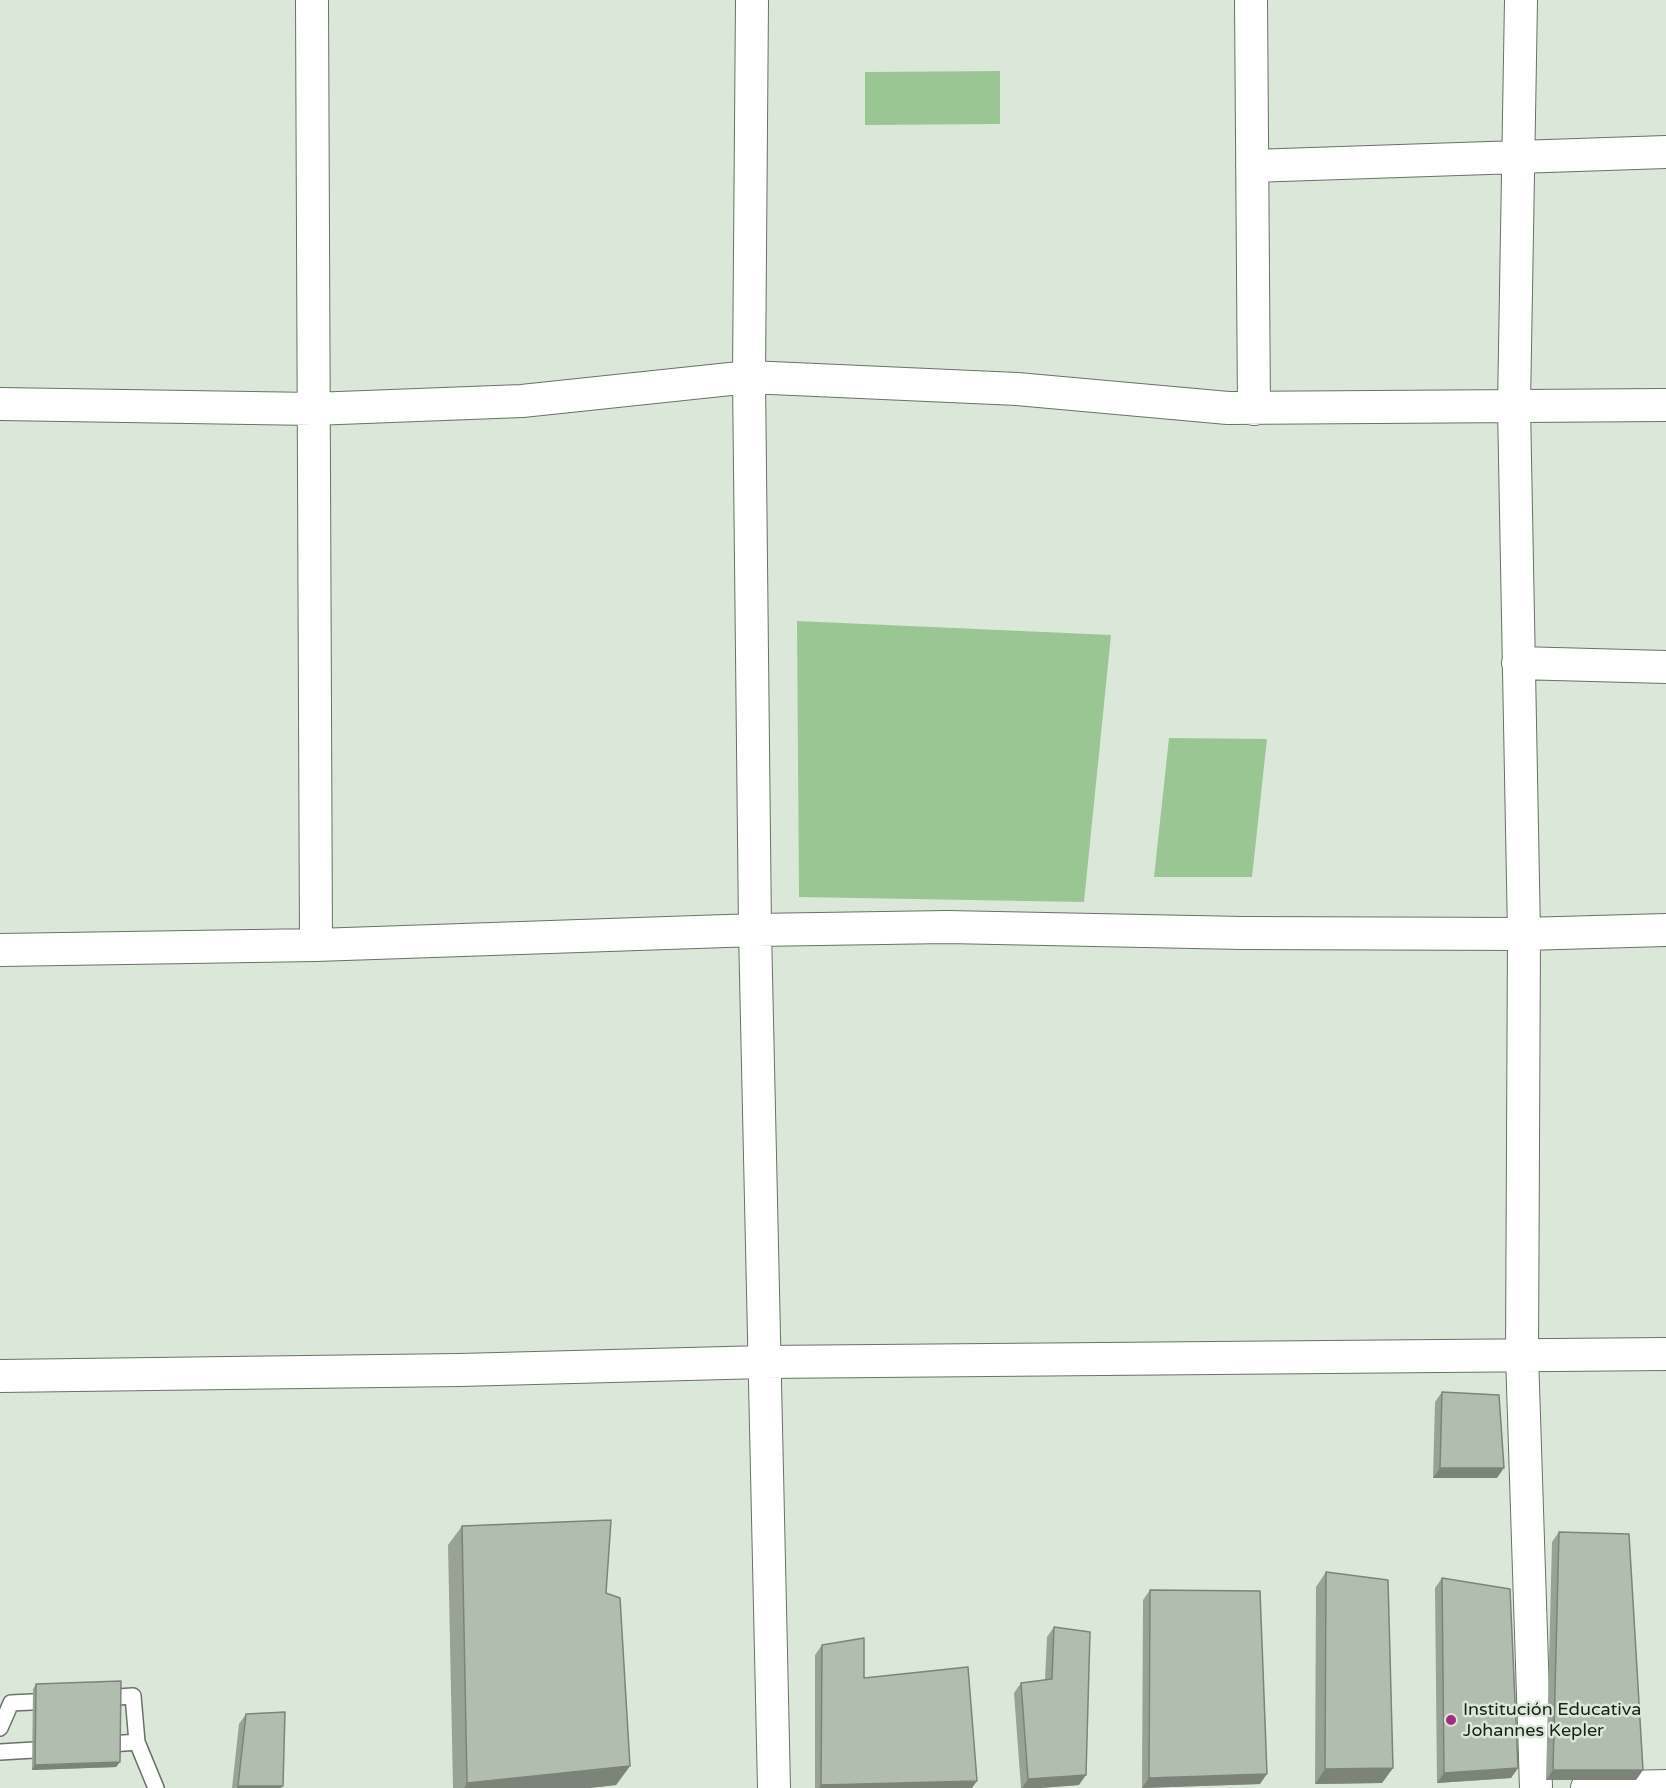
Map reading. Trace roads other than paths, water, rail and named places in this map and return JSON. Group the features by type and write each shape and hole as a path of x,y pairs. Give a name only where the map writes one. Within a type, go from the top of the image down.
{"street":[{"path":"312,0 316,945"},
{"path":"752,0 749,376 755,930 774,1788"},
{"path":"1251,0 1254,409"},
{"path":"1521,0 1514,406 1524,934 1522,1355 1536,1788"},
{"path":"1252,166 1520,155 1666,152"},
{"path":"0,404 313,409 522,401 749,376 1017,389 1254,409 1666,405"},
{"path":"1518,663 1666,667"},
{"path":"0,950 316,945 755,930 947,927 1242,933 1524,934 1666,930"},
{"path":"0,1376 459,1370 764,1362 1666,1354"},
{"path":"1587,1788 1666,1786"}],"lane":[{"path":"89,1698 133,1696 137,1742 156,1788"},
{"path":"0,1728 11,1703 67,1700"},
{"path":"0,1752 137,1742"}],"place":[{"name":"Institución Educativa Johannes Kepler","path":"1451,1720"}]}
